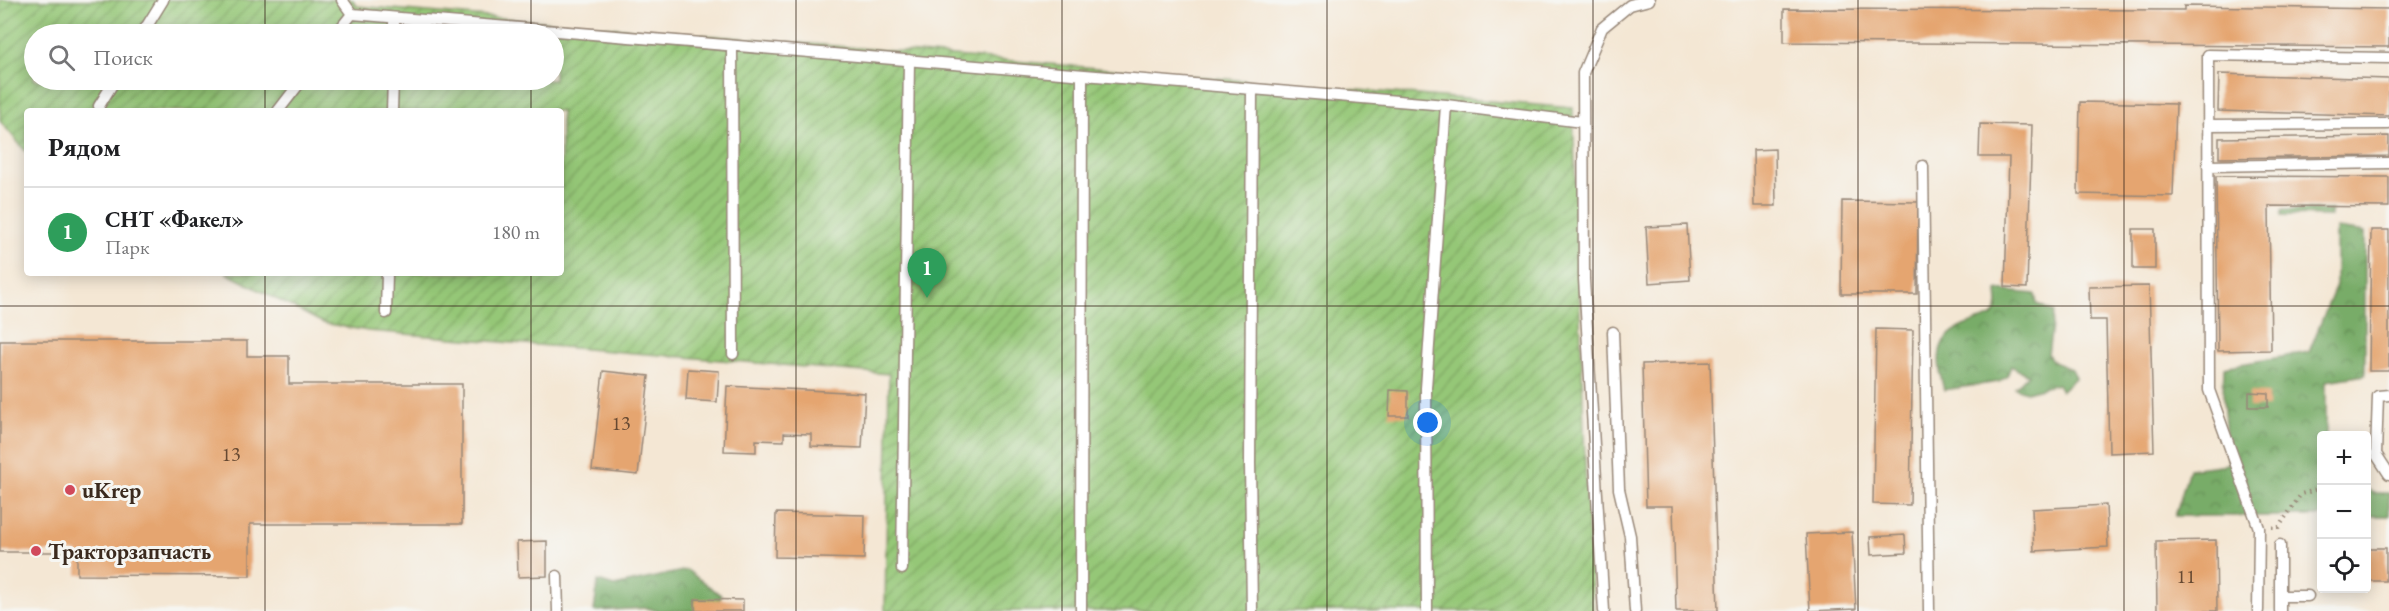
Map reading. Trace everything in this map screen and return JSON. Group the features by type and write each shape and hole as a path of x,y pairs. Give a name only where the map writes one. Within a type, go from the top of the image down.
{"lane":[{"path":"148,24 163,0"},
{"path":"342,0 351,14"},
{"path":"1604,611 1584,279 1583,73 1602,28 1628,3 1649,0"},
{"path":"351,14 466,24"},
{"path":"344,24 351,14"},
{"path":"394,18 394,24"},
{"path":"564,32 1446,105 1582,122"},
{"path":"732,46 733,354"},
{"path":"2258,611 2259,528 2209,390 2208,55 2389,58"},
{"path":"902,569 909,60"},
{"path":"1081,611 1082,75"},
{"path":"1252,89 1250,452 1252,611"},
{"path":"99,106 109,90"},
{"path":"280,108 294,90"},
{"path":"392,108 393,90"},
{"path":"1427,611 1426,388 1446,105"},
{"path":"2208,124 2389,124"},
{"path":"2208,166 2389,163"},
{"path":"1923,166 1929,611"},
{"path":"386,313 387,276"},
{"path":"1613,332 1619,489 1630,536 1635,611"},
{"path":"2389,396 2378,396 2376,454 2389,474"},
{"path":"2280,545 2280,611"},
{"path":"557,576 558,611"},
{"path":"2280,596 2308,596"}],"path":[{"path":"2259,528 2279,527 2301,494 2317,489"}],"green space":[{"path":"0,0 353,0 357,6 1573,108 1586,489 1593,611 885,611 889,374 368,331 323,323 232,276 564,276 564,108 24,108 24,149 0,121"},
{"path":"2282,210 2332,210 2330,216 2281,215"},
{"path":"2336,228 2365,232 2365,375 2326,381 2326,431 2317,431 2317,516 2175,516 2189,469 2228,464 2223,399 2224,367 2309,352 2336,285"},
{"path":"1997,290 2035,294 2037,304 2054,312 2048,354 2053,362 2071,369 2075,378 2061,391 2057,384 2026,392 2015,388 2028,375 2011,366 2007,376 1999,382 1944,390 1939,355 1946,338 1964,326 1992,316 1998,307"},
{"path":"2371,492 2389,493 2389,516 2371,516"},
{"path":"687,570 722,596 710,611 658,611 647,608 594,611 598,581 614,586"}],"building":[{"path":"2184,6 2389,9 2389,47 1784,42 1784,9 2184,10"},
{"path":"2219,74 2389,79 2389,116 2218,111"},
{"path":"2080,102 2176,104 2173,196 2078,194"},
{"path":"1980,124 2032,125 2027,288 2005,287 2009,157 1979,157"},
{"path":"2389,136 2389,156 2219,158 2219,138"},
{"path":"1775,149 1776,206 1754,206 1753,150"},
{"path":"2216,176 2389,177 2389,207 2269,206 2271,350 2218,351"},
{"path":"1842,201 1918,202 1917,294 1841,294"},
{"path":"1687,225 1690,280 1649,283 1646,227"},
{"path":"2133,229 2155,229 2155,269 2133,269"},
{"path":"2371,230 2389,230 2389,371 2369,371"},
{"path":"2149,286 2154,451 2109,453 2106,320 2090,320 2089,287"},
{"path":"1876,329 1913,330 1910,505 1873,504"},
{"path":"0,341 247,341 247,356 289,356 289,384 462,384 462,524 250,524 250,576 77,575 77,552 0,552"},
{"path":"1710,362 1718,611 1676,611 1673,506 1646,506 1642,364"},
{"path":"688,369 719,371 717,402 686,400"},
{"path":"603,371 649,376 638,475 592,470"},
{"path":"727,386 865,393 862,448 811,446 811,434 784,433 784,441 756,440 756,452 724,451"},
{"path":"1390,390 1408,391 1408,416 1389,416"},
{"path":"2249,392 2268,393 2268,407 2249,407"},
{"path":"2106,505 2108,547 2034,551 2032,509"},
{"path":"776,513 865,515 864,559 775,557"},
{"path":"1852,532 1856,609 1810,611 1806,534"},
{"path":"1905,535 1906,553 1871,555 1870,537"},
{"path":"2216,540 2217,611 2157,611 2156,541"},
{"path":"547,541 547,576 518,577 517,542"},
{"path":"2371,548 2386,548 2386,581 2371,581"},
{"path":"695,599 743,600 743,611 695,611"}],"place":[{"name":"СНТ «Факел»","path":"927,298"},
{"name":"uKrep","path":"70,490"},
{"name":"Тракторзапчасть","path":"36,551"}]}
